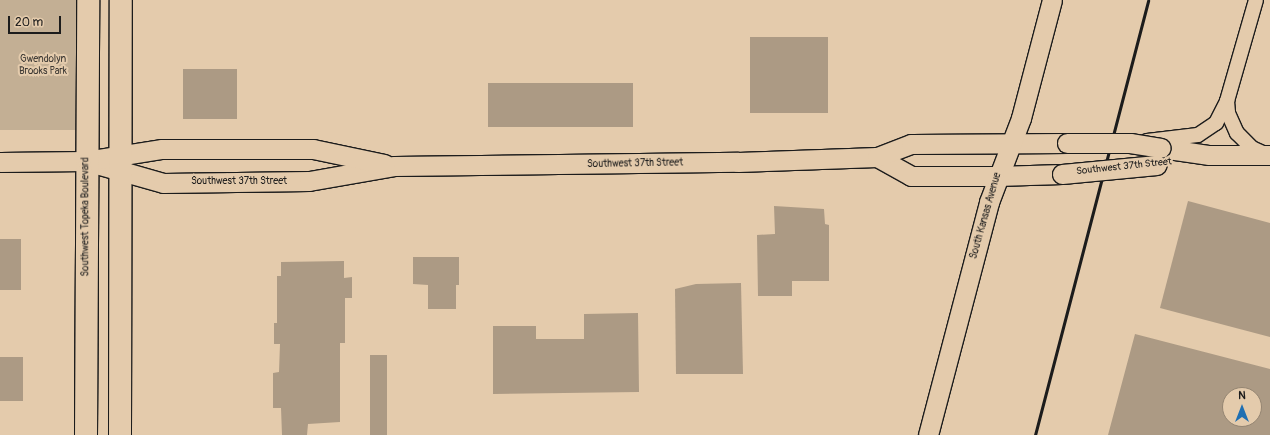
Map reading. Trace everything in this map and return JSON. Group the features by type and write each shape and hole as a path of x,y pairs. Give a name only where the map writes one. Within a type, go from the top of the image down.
{"main road":[{"name":"Southwest Topeka Boulevard","path":"86,435 86,161 88,0"},
{"path":"120,435 121,0"},
{"name":"South Kansas Avenue","path":"928,435 997,176 1020,118 1052,0"},
{"name":"Southwest 37th Street","path":"0,162 86,161 121,164 163,182 309,181 394,166 706,163 877,157 912,144 1130,143 1161,151 1209,155 1269,155"},
{"name":"Southwest 37th Street","path":"121,164 162,149 313,149 394,166"},
{"name":"Southwest 37th Street","path":"877,157 910,176 997,176 1062,174 1161,151"}],"street":[{"path":"1161,151 1208,130 1216,123 1227,101 1256,0"},
{"path":"1227,101 1228,113 1237,133 1252,148 1269,155"}],"green space":[{"name":"Gwendolyn Brooks Park","path":"0,0 87,0 87,130 0,130"}],"building":[{"path":"750,37 828,37 828,113 750,113"},
{"path":"183,69 237,69 237,119 183,119"},
{"path":"488,83 633,83 633,127 488,127"},
{"path":"1188,201 1270,223 1270,337 1160,308"},
{"path":"774,206 824,209 825,224 829,225 829,281 792,281 792,296 758,296 757,235 775,234"},
{"path":"0,239 21,239 21,290 0,290"},
{"path":"413,257 459,257 459,285 456,285 456,309 428,309 428,285 413,284"},
{"path":"344,261 344,278 352,277 352,298 345,298 345,343 340,343 340,422 308,424 307,435 282,435 281,408 273,408 273,373 279,372 280,344 274,344 274,323 277,323 277,276 281,276 281,262"},
{"path":"741,283 743,374 676,374 675,289 696,284"},
{"path":"638,313 639,392 493,394 493,326 536,326 536,339 584,339 584,314"},
{"path":"1135,334 1270,369 1270,435 1108,435"},
{"path":"370,355 387,355 387,435 370,435"},
{"path":"0,357 23,357 23,401 0,401"}],"railway":[{"path":"1035,435 1148,0"}]}
